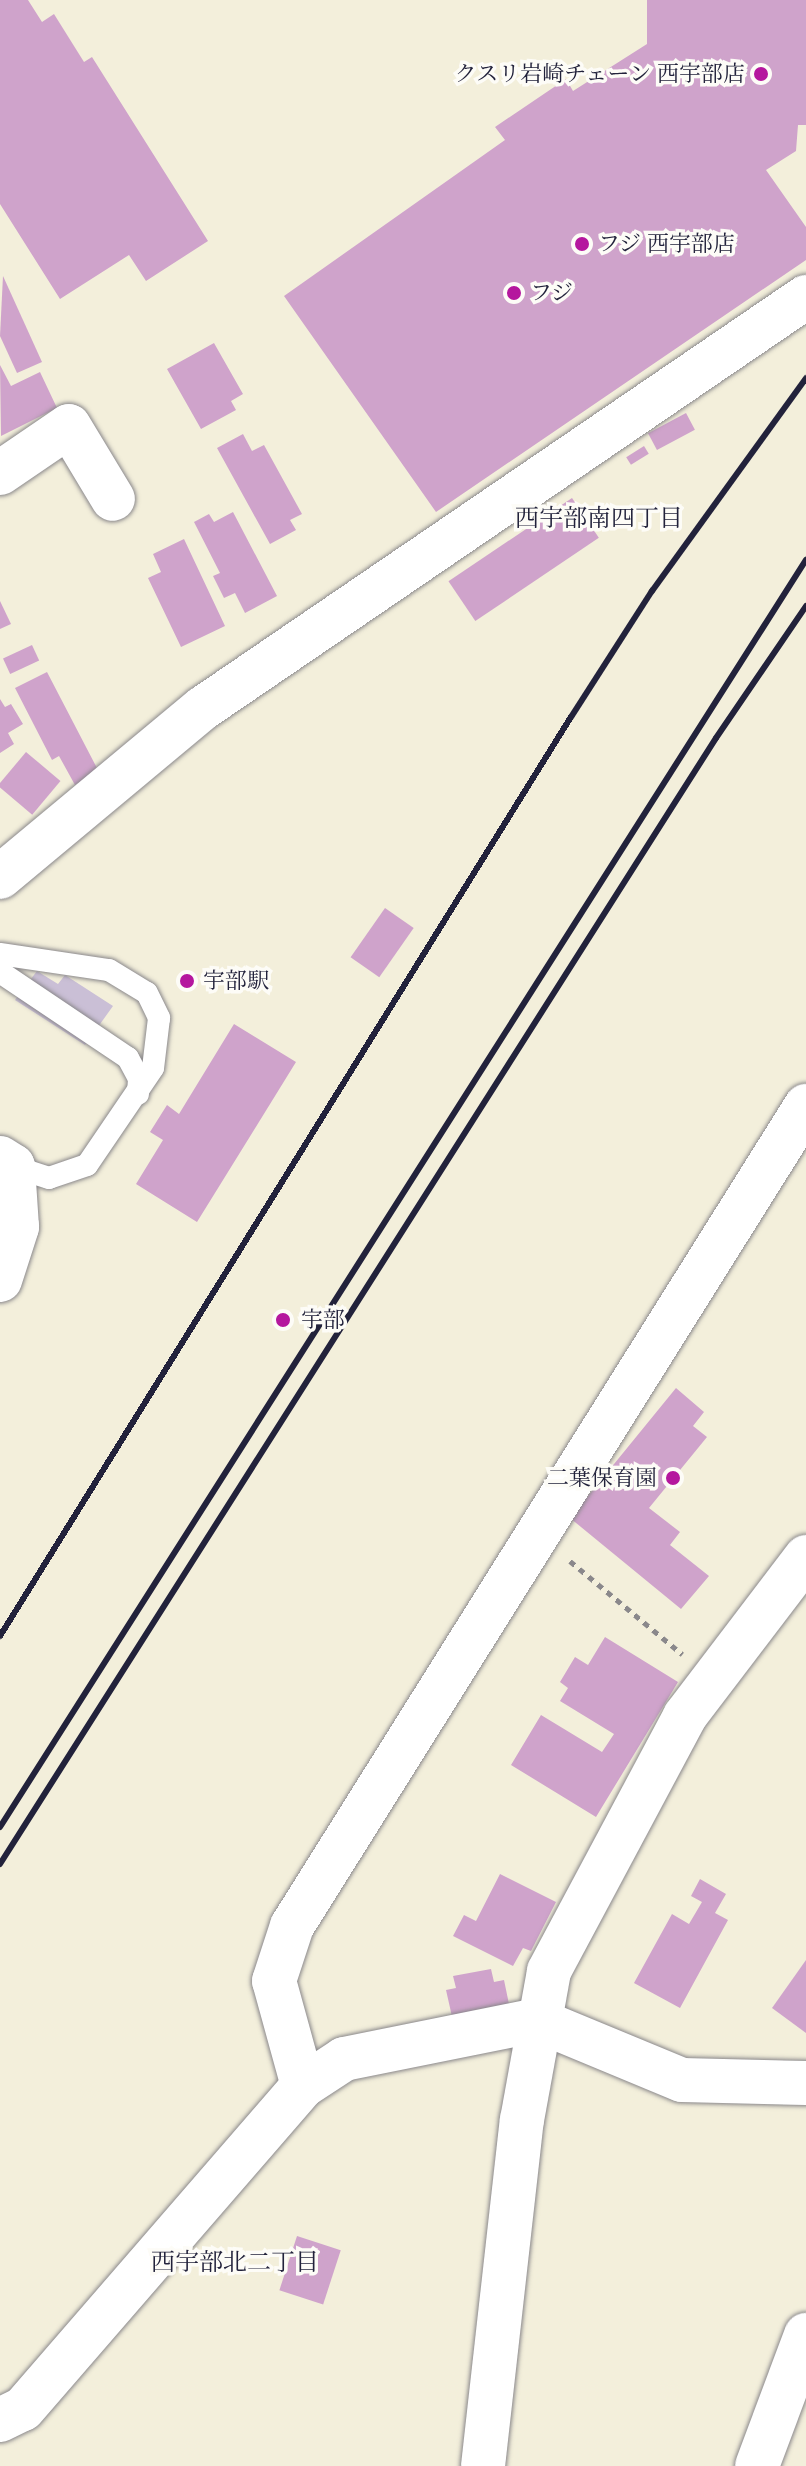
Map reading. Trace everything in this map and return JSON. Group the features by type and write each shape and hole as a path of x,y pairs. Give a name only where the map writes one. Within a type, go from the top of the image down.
{"street":[{"path":"0,877 203,708 806,297"},
{"path":"0,473 69,426 113,499"},
{"path":"303,2086 274,1981 292,1926 806,1106"},
{"path":"0,1280 17,1227 6,1162"},
{"path":"483,2466 537,2020 549,1971 685,1716 806,1557"},
{"path":"0,2420 23,2409 303,2086 344,2059 537,2020 682,2080 806,2083"},
{"path":"757,2466 796,2401 806,2335"}],"lane":[{"path":"0,954 109,970 147,993 159,1018 160,1034 153,1068 87,1165 49,1178 6,1162"},
{"path":"0,972 128,1058 139,1079 138,1094"}],"path":[{"path":"538,1534 712,1679"}],"shaded area":[{"path":"37,971 58,984 65,975 113,1006 85,1045 15,1000"}],"building":[{"path":"0,0 28,0 42,22 54,14 84,62 92,57 208,241 146,281 129,255 60,299 0,204"},
{"name":"フジ 西宇部店","path":"647,0 806,0 806,125 798,125 796,151 766,170 806,227 806,260 436,512 284,296 505,140 495,127 566,79 573,91 647,44"},
{"path":"3,276 42,362 17,373 0,336"},
{"path":"214,343 243,394 231,401 236,410 201,429 167,369"},
{"path":"0,365 11,386 40,372 57,408 1,436"},
{"path":"686,413 695,430 657,450 648,433"},
{"path":"243,434 252,451 264,445 302,514 290,520 296,530 270,544 217,448"},
{"path":"644,446 649,454 631,465 626,457"},
{"path":"572,498 599,538 475,621 448,581"},
{"path":"233,512 277,596 245,613 235,593 224,598 213,576 220,573 194,522 209,514 214,522"},
{"path":"184,539 225,626 181,647 148,578 161,572 153,554"},
{"path":"0,601 11,624 0,629"},
{"path":"32,645 39,660 10,674 3,659"},
{"path":"47,672 99,772 75,785 59,756 52,760 15,688"},
{"path":"0,699 5,707 11,704 23,724 8,733 14,744 0,753"},
{"path":"26,752 60,781 32,815 0,788 0,783"},
{"path":"385,908 414,928 379,977 351,957"},
{"path":"234,1024 296,1062 197,1222 136,1184 163,1140 150,1132 167,1105 179,1114"},
{"path":"676,1388 704,1412 693,1426 707,1437 649,1508 680,1532 670,1545 709,1576 681,1609 570,1518"},
{"path":"605,1637 678,1682 596,1817 511,1765 541,1715 602,1752 614,1734 560,1701 568,1688 560,1682 575,1657 588,1665"},
{"path":"500,1874 556,1902 531,1951 523,1948 513,1966 453,1936 464,1915 476,1921"},
{"path":"700,1879 726,1894 715,1913 728,1920 680,2008 634,1983 672,1914 689,1924 702,1902 691,1896"},
{"path":"806,1960 806,2033 772,2008"},
{"path":"491,1969 494,1982 504,1980 510,2009 453,2021 446,1990 456,1988 453,1976"},
{"path":"297,2236 341,2250 323,2304 279,2290"}],"railway":[{"path":"0,1636 571,717 652,591 806,378"},
{"path":"0,1827 806,560"},
{"path":"0,1864 716,738 806,606"}],"place":[{"name":"クスリ岩崎チェーン 西宇部店","path":"761,74"},
{"name":"フジ 西宇部店","path":"582,244"},
{"name":"フジ","path":"514,293"},
{"name":"宇部駅","path":"187,981"},
{"name":"宇部","path":"283,1320"},
{"name":"二葉保育園","path":"673,1478"}],"district":[{"name":"西宇部南四丁目","path":"599,518"},
{"name":"西宇部北二丁目","path":"235,2262"}]}
